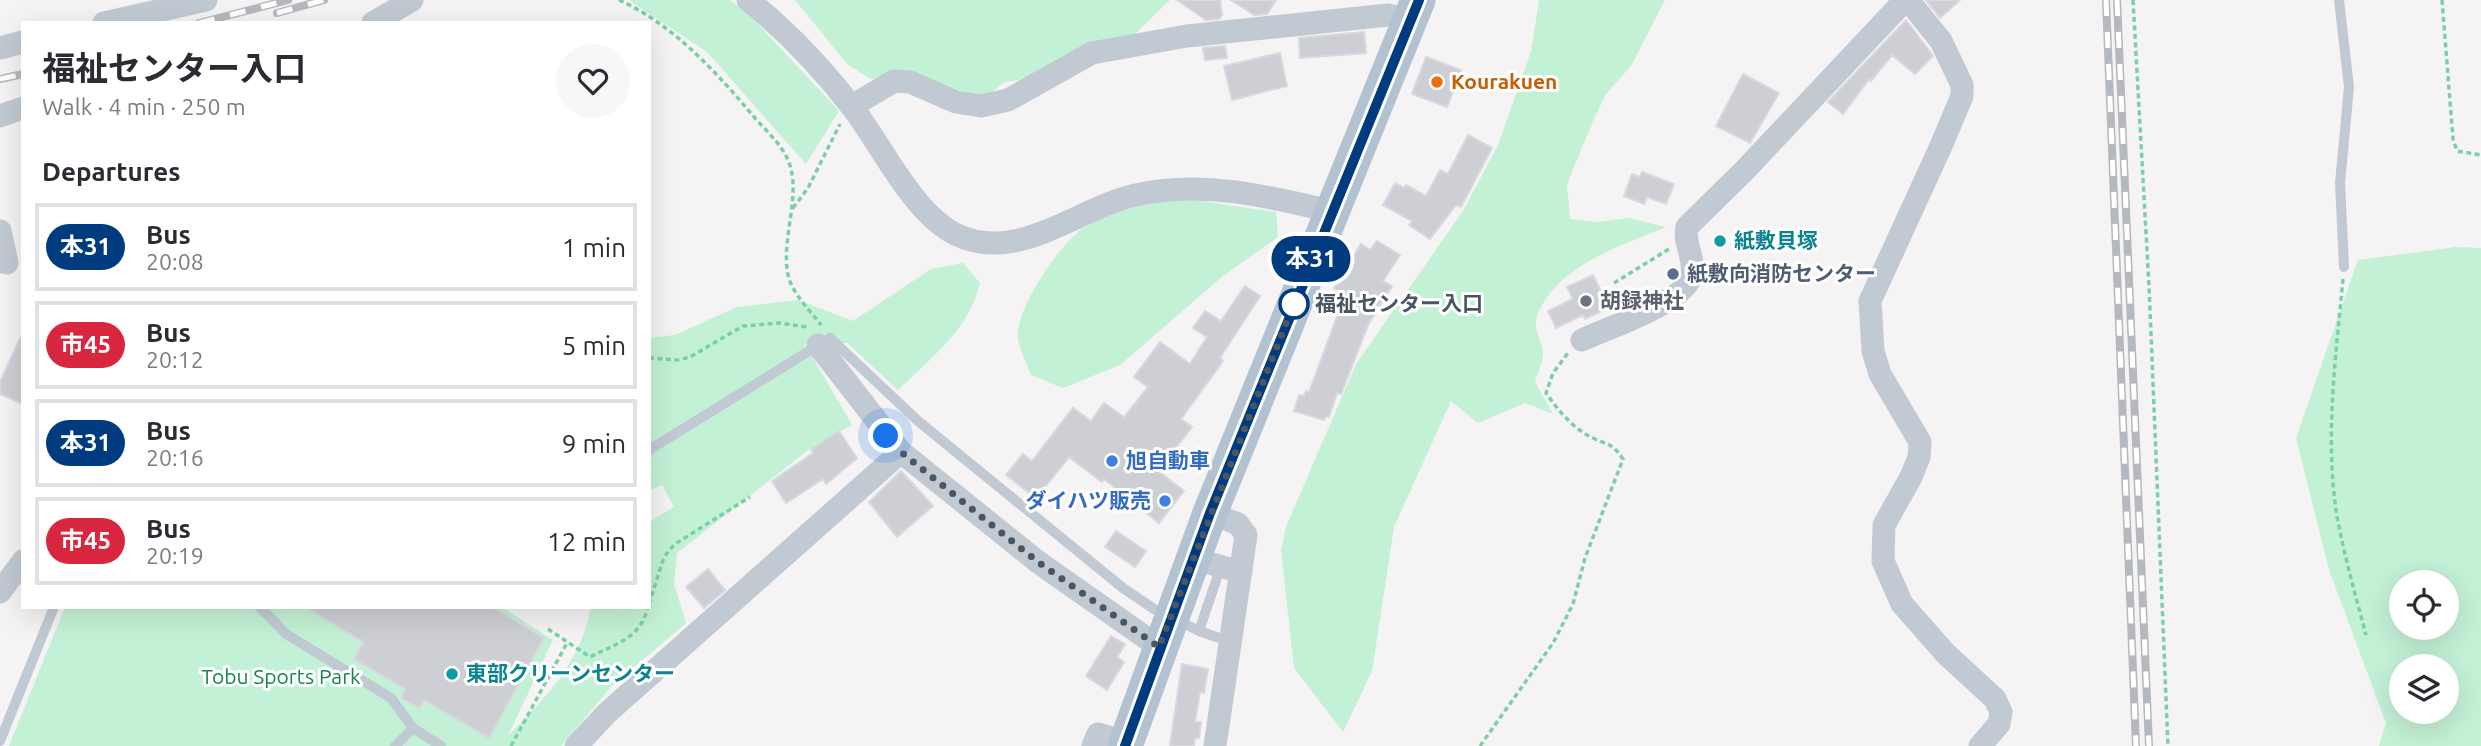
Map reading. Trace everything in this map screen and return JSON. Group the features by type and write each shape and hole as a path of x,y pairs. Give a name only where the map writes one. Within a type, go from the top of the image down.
{"main road":[{"path":"1115,745 1159,647 1331,211 1415,10"}],"street":[{"path":"108,21 132,8 206,0"},
{"path":"376,21 412,0"},
{"path":"748,0 800,45 852,106 926,212 954,234 985,244 1011,243 1135,195 1182,190 1251,192 1331,211"},
{"path":"1582,340 1659,306 1686,287 1693,262 1687,227 1745,170 1906,0 1941,41 1962,85 1962,96 1870,302 1873,351 1880,374 1920,442 1919,457 1911,477 1884,525 1883,561 1902,604 1946,654 1995,699 2001,712 1999,724 1980,746"},
{"path":"852,106 894,81 910,82 956,102 981,106 1009,100 1092,54 1103,51 1187,36 1415,10"},
{"path":"0,48 21,43"},
{"path":"0,116 21,108"},
{"path":"0,231 10,265"},
{"path":"818,345 901,452 1038,562 1159,647"},
{"path":"576,746 607,713 901,452"},
{"path":"1210,513 1244,528 1224,567 1231,642 1215,746"},
{"path":"0,592 21,564"}],"lane":[{"path":"2339,0 2349,87 2340,183 2344,267"},
{"path":"651,449 830,338 918,421 1124,588 1154,609 1199,631 1231,642"},
{"path":"1199,631 1224,567"},
{"path":"0,741 53,609"},
{"path":"262,609 286,634 391,698 412,728 441,746"},
{"path":"395,746 412,728"}],"path":[{"path":"619,0 684,42 716,72 786,154 792,172 788,269 792,286 823,329 780,323 743,326 690,357 678,360 651,358"},
{"path":"2133,0 2149,286 2168,746"},
{"path":"2442,0 2453,139 2457,151 2481,155"},
{"path":"791,210 808,188 836,129 852,106"},
{"path":"1614,283 1670,249"},
{"path":"2344,267 2332,398 2336,506 2344,556 2366,635"},
{"path":"1480,746 1553,643 1573,604 1585,558 1623,459 1613,444 1592,438 1560,413 1546,393 1553,373 1582,340"},
{"path":"651,599 664,557 675,544 750,497"},
{"path":"548,629 590,657 635,634 644,624 648,609"},
{"path":"511,746 567,643"}],"green space":[{"path":"629,0 729,0 743,8 839,111 806,164 707,52"},
{"path":"795,0 1170,0 1133,36 1019,80 1005,82 983,99 906,71 871,79 848,65"},
{"path":"1539,0 1665,0 1631,66 1606,94 1567,184 1570,219 1598,222 1629,218 1666,227 1593,259 1576,269 1548,296 1536,318 1543,354 1535,382 1553,414 1525,403 1478,423 1451,401 1394,527 1372,671 1343,732 1294,668 1281,550 1286,527 1356,364 1463,211 1498,145 1531,52"},
{"path":"1180,198 1276,212 1278,237 1223,276 1120,365 1063,388 1031,375 1018,339 1023,312 1051,263 1072,237 1105,217"},
{"path":"2456,247 2481,248 2481,746 2379,746 2386,723 2329,570 2296,438 2358,260"},
{"name":"Tobu Sports Park","path":"963,263 980,283 975,300 958,329 898,390 847,343 805,344 852,425 816,444 677,553 674,584 686,623 611,687 561,746 9,746 64,609 505,609 553,640 508,736 560,678 579,646 590,609 651,609 651,521 674,507 662,485 651,490 651,338 675,335 737,307 798,300 853,321 931,269"}],"building":[{"path":"1177,0 1220,0 1222,15 1219,19 1206,20"},
{"path":"1231,0 1276,0 1267,14 1254,15"},
{"path":"1926,0 1960,0 1940,18"},
{"path":"1906,20 1933,56 1915,74 1892,55 1871,81 1869,79 1843,114 1828,102"},
{"path":"1364,32 1366,53 1300,58 1299,38"},
{"path":"1225,46 1227,58 1205,60 1203,48"},
{"path":"1280,53 1287,86 1232,100 1224,66"},
{"name":"Kourakuen","path":"1426,57 1461,70 1447,107 1412,94"},
{"path":"1743,74 1779,93 1750,143 1716,126"},
{"path":"1468,135 1492,148 1461,207 1456,205 1430,239 1409,225 1412,221 1383,205 1395,183 1404,188 1406,185 1426,196 1440,170 1448,174"},
{"path":"1642,172 1674,184 1666,204 1647,197 1644,204 1624,196 1632,174 1640,177"},
{"path":"1377,241 1400,255 1383,281 1392,286 1369,323 1341,394 1337,393 1329,417 1326,416 1324,420 1294,411 1299,395 1304,396 1306,391 1309,392 1345,295 1334,288 1361,244 1370,250"},
{"path":"1593,275 1609,308 1585,319 1583,315 1556,328 1548,311 1573,299 1567,287"},
{"path":"1245,286 1260,296 1220,358 1223,361 1181,419 1192,427 1158,471 1184,491 1159,523 1104,479 1102,482 1069,457 1036,498 1006,475 1023,454 1032,461 1073,408 1091,421 1104,403 1124,417 1148,387 1134,377 1160,342 1190,364 1207,337 1193,328 1205,311 1221,321"},
{"path":"21,336 21,403 0,394 0,382"},
{"path":"839,431 857,458 826,484 823,479 786,503 772,481 813,453 811,449"},
{"path":"901,471 933,506 897,537 869,502"},
{"path":"1116,531 1146,551 1135,567 1105,547"},
{"path":"708,569 725,590 704,608 686,587"},
{"name":"東部クリーンセンター","path":"308,609 495,609 544,638 489,738 424,700 419,708 401,698 405,689 354,659 363,642"},
{"path":"1111,636 1125,644 1117,657 1124,662 1107,690 1086,676"},
{"path":"1182,664 1208,669 1204,693 1200,692 1195,722 1201,722 1199,738 1195,738 1194,746 1170,746"}],"railway":[{"path":"207,21 288,0"},
{"path":"277,13 324,0"},
{"path":"2106,0 2136,746"},
{"path":"2117,0 2149,746"},
{"path":"0,79 21,74"}],"bus line":[{"name":"本31","path":"1125,746 1210,513 1419,0"}],"place":[{"name":"Kourakuen","path":"1437,82"},
{"name":"紙敷貝塚","path":"1720,241"},
{"name":"紙敷向消防センター","path":"1673,274"},
{"name":"胡録神社","path":"1586,301"},
{"name":"福祉センター入口","path":"1294,304"},
{"name":"旭自動車","path":"1112,461"},
{"name":"ダイハツ販売","path":"1165,501"},
{"name":"東部クリーンセンター","path":"452,674"}],"route":[{"path":"886,436 901,452 1038,562 1159,647 1296,298 1294,304"}]}
